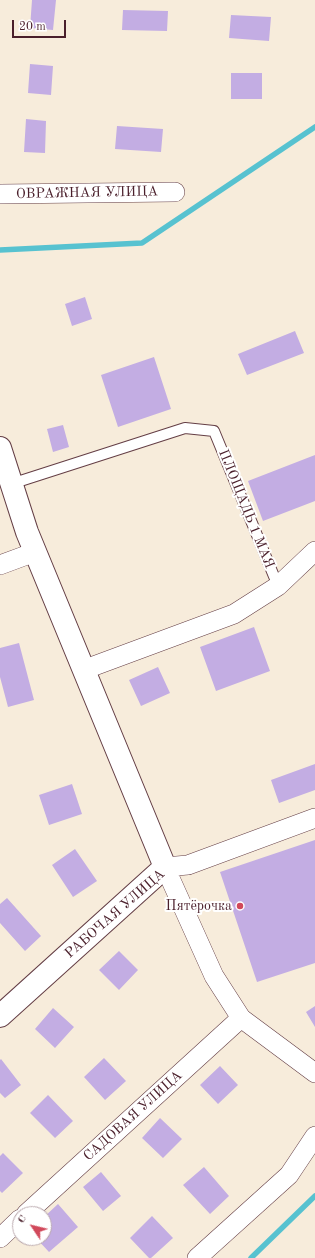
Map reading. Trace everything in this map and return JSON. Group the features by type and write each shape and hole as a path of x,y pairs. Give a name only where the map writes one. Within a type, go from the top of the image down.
{"street":[{"name":"ОВРАЖНАЯ УЛИЦА","path":"0,194 175,192"},
{"path":"0,448 27,532 35,552 165,867 214,976 241,1018 315,1073"},
{"path":"278,586 315,551"},
{"path":"0,565 35,552"},
{"name":"ПЛОЩАДЬ 1 МАЯ","path":"84,670 234,614 278,586"},
{"name":"РАБОЧАЯ УЛИЦА","path":"0,1016 165,867 188,865 315,818"},
{"name":"САДОВАЯ УЛИЦА","path":"35,1206 241,1018"},
{"path":"197,1258 289,1174 315,1136"},
{"path":"0,1238 12,1227"}],"lane":[{"name":"ПЛОЩАДЬ 1 МАЯ","path":"11,484 185,428 214,431 278,586"}],"building":[{"path":"32,0 56,0 53,30 30,28"},
{"path":"123,10 168,11 167,31 122,30"},
{"path":"231,15 271,17 269,41 229,38"},
{"path":"30,64 53,66 51,95 28,93"},
{"path":"231,73 262,73 262,99 231,99"},
{"path":"26,119 46,121 45,153 24,152"},
{"path":"117,126 163,129 161,152 115,149"},
{"path":"85,297 92,319 72,326 65,304"},
{"path":"295,331 304,353 247,375 238,354"},
{"path":"154,357 171,409 118,427 101,375"},
{"path":"63,425 69,447 53,452 47,429"},
{"path":"315,455 315,501 263,521 248,481"},
{"path":"254,627 270,671 216,691 200,647"},
{"path":"19,643 34,700 8,707 0,677 0,648"},
{"path":"158,667 170,693 141,706 129,680"},
{"path":"315,764 315,790 279,803 271,780"},
{"path":"72,784 82,814 49,825 39,795"},
{"path":"315,840 315,963 257,982 220,872"},
{"path":"75,849 97,881 73,897 52,865"},
{"path":"7,898 41,936 25,951 0,923 0,904"},
{"path":"119,951 138,970 119,990 99,970"},
{"path":"315,1006 315,1027 306,1012"},
{"path":"53,1008 74,1027 55,1048 35,1029"},
{"path":"104,1058 126,1081 105,1100 84,1077"},
{"path":"1,1059 21,1085 5,1098 0,1093"},
{"path":"220,1066 238,1085 218,1104 200,1085"},
{"path":"48,1095 73,1121 55,1138 30,1113"},
{"path":"160,1118 182,1139 163,1158 142,1138"},
{"path":"3,1153 23,1173 2,1193 0,1191 0,1156"},
{"path":"204,1167 229,1196 210,1214 183,1185"},
{"path":"101,1172 121,1196 103,1211 83,1187"},
{"path":"58,1204 78,1227 49,1252 43,1246 52,1246 52,1210"},
{"path":"152,1216 173,1238 151,1258 149,1258 130,1238"}],"waterway":[{"path":"0,250 142,243 315,127"},
{"path":"251,1258 315,1196"}],"place":[{"name":"Пятёрочка","path":"240,906"}]}
